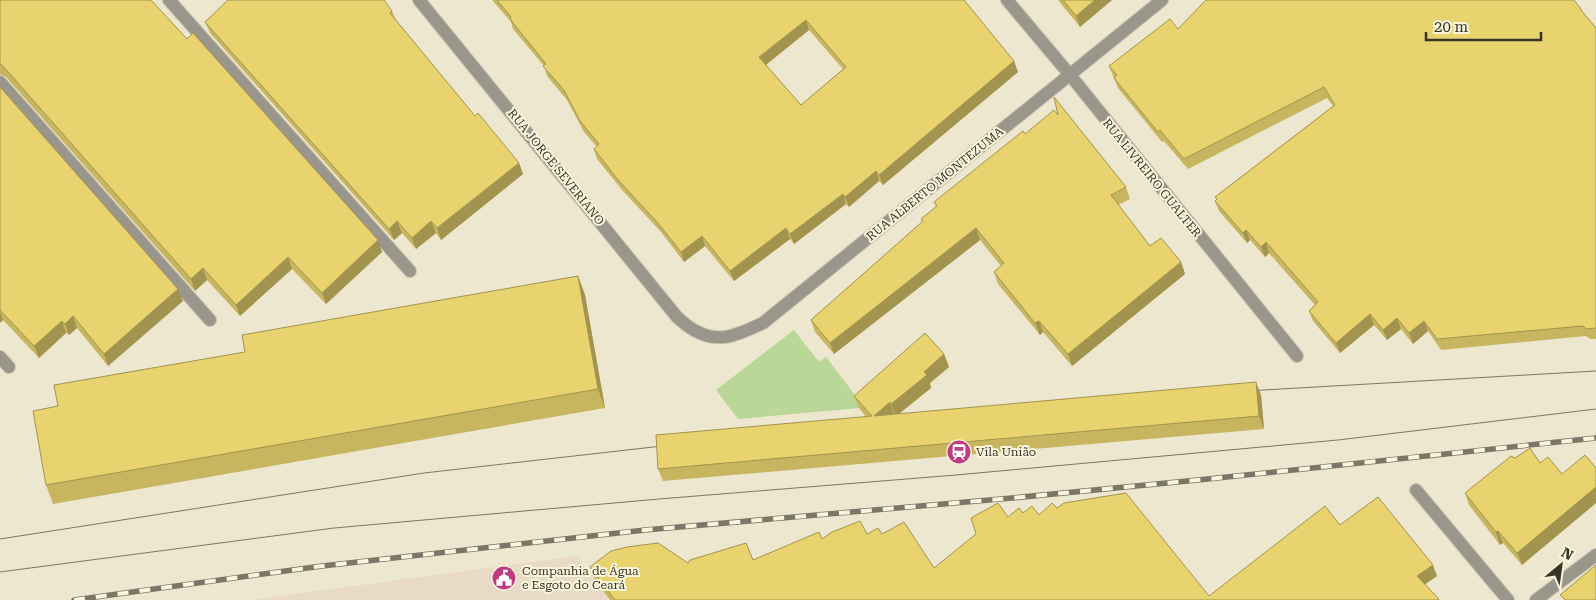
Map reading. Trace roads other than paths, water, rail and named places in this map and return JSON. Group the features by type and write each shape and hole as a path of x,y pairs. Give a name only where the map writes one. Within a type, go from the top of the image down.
{"street":[{"path":"168,0 410,271"},
{"name":"RUA JORGE SEVERIANO","path":"419,0 677,317 696,331"},
{"name":"RUA LIVREIRO GUALTER","path":"1007,0 1297,356"},
{"name":"RUA ALBERTO MONTEZUMA","path":"696,331 709,337 732,337 763,323 1162,0"},
{"path":"0,82 210,320"},
{"path":"1416,490 1508,600"},
{"path":"1536,600 1596,555"}],"tram line":[{"path":"1246,391 1596,371"},
{"path":"0,572 334,528 956,475 1338,440 1596,409"},
{"path":"0,539 424,473 671,445"}],"railway":[{"path":"74,600 322,566 645,530 1012,498 1596,438"}],"place":[{"name":"Vila União","path":"959,452"},
{"name":"Companhia de Água e Esgoto do Ceará","path":"504,578"}]}
